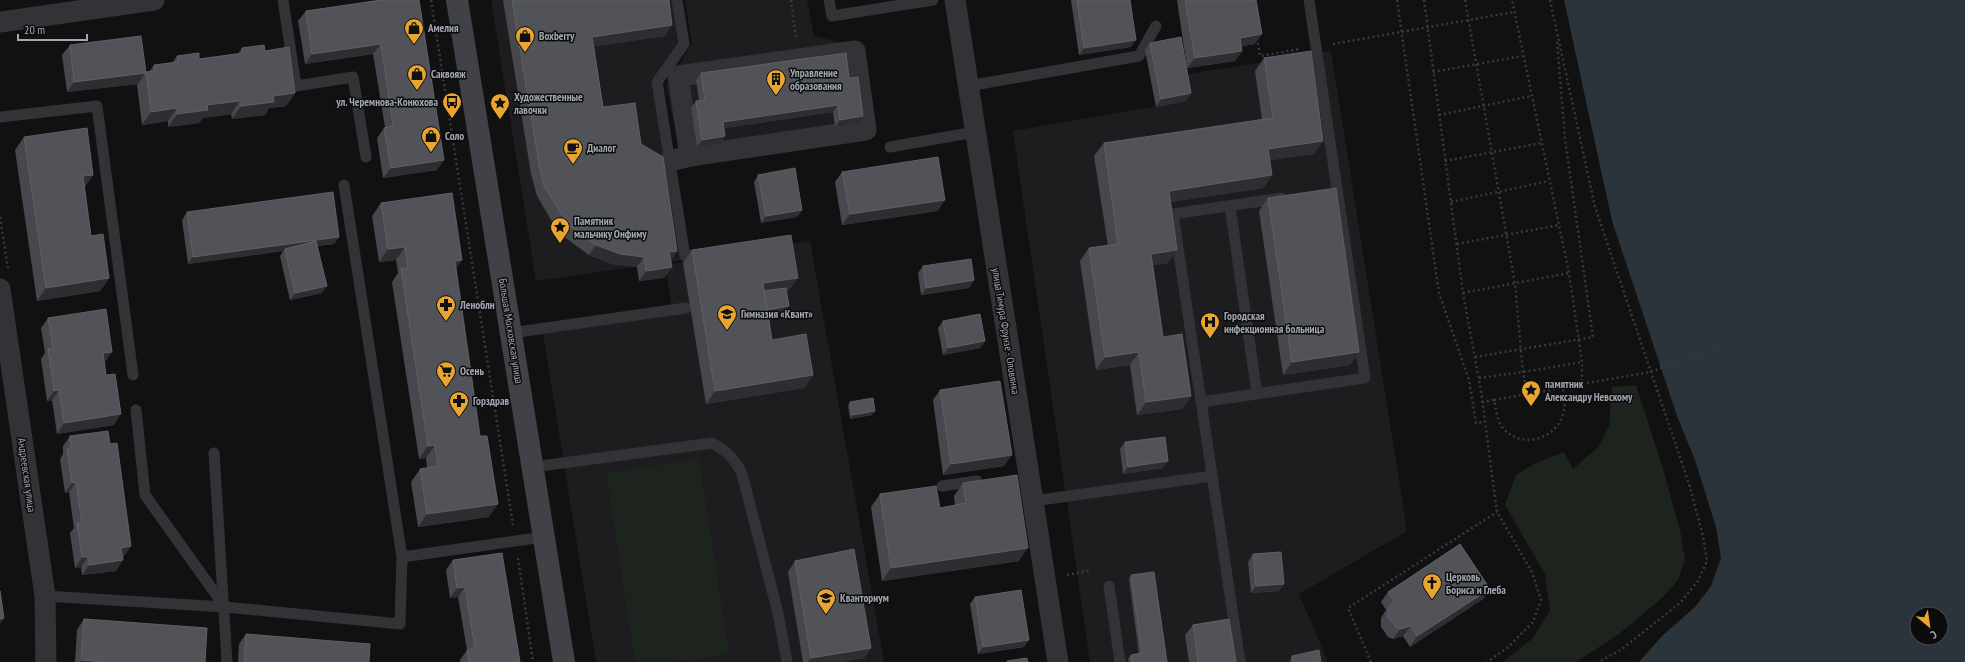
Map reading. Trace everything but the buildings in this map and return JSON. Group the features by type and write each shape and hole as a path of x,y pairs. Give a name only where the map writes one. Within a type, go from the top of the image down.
{"main road":[{"name":"Большая Московская улица","path":"457,0 564,662"}],"street":[{"path":"0,22 69,6 154,0"},
{"name":"улица Тимура Фрунзе - Оловянка","path":"955,0 976,132 1025,474 1033,502 1058,662"},
{"path":"670,161 690,156 866,130 854,51 678,76 690,156"},
{"name":"Андреевская улица","path":"0,289 45,596 46,662"}],"lane":[{"path":"283,0 296,86 353,78 366,157"},
{"path":"677,0 684,44 657,82 685,256 716,252"},
{"path":"829,0 832,16 933,0"},
{"path":"1201,402 1365,378 1333,191 1309,0"},
{"path":"968,86 1139,56 1156,26"},
{"path":"0,117 97,106 133,375"},
{"path":"890,147 976,132"},
{"path":"45,596 225,607 400,624 402,557 344,185"},
{"path":"1240,662 1173,214 1291,197"},
{"path":"1230,206 1257,394"},
{"path":"511,333 686,308"},
{"path":"136,410 145,495 225,607"},
{"path":"533,467 712,443 726,451 736,461 742,474 778,613 787,662"},
{"path":"214,453 225,607 227,662"},
{"path":"1033,502 1212,476"},
{"path":"942,486 989,479"},
{"path":"402,557 544,537"},
{"path":"1109,586 1120,662"}],"path":[{"path":"431,0 516,541 533,662"},
{"path":"782,61 797,36 792,0"},
{"path":"1397,0 1439,293 1469,380 1476,423 1484,422"},
{"path":"1424,0 1463,293 1479,378 1497,512 1532,572 1541,600 1533,622 1506,648 1488,662"},
{"path":"1465,0 1516,284 1521,349 1527,394"},
{"path":"1512,0 1522,56 1569,273 1582,362 1582,384"},
{"path":"1550,0 1595,207 1689,484 1703,536 1707,562 1698,581 1680,602 1622,649 1600,662"},
{"path":"1256,35 1260,56 1514,12"},
{"path":"1475,356 1593,337 1565,139 1557,30"},
{"path":"1433,72 1522,56"},
{"path":"1439,115 1531,96"},
{"path":"1445,161 1541,143"},
{"path":"1451,202 1549,182"},
{"path":"1457,244 1558,225"},
{"path":"1463,293 1569,273"},
{"path":"1482,402 1650,372 1726,345"},
{"path":"1479,378 1582,362"},
{"path":"1494,400 1501,426 1512,436 1529,441 1546,435 1559,423 1565,409 1563,388"},
{"path":"1371,662 1348,608 1497,512"}],"shaded area":[{"path":"491,0 672,0 679,43 651,80 682,260 536,281"},
{"path":"685,0 807,0 814,36 856,46 869,131 682,162 666,85 692,44"},
{"path":"1564,0 1965,0 1965,662 1639,662 1662,636 1695,607 1711,586 1721,558 1716,527 1695,460 1677,416 1612,221"},
{"name":"Городская инфекционная больница","path":"1331,51 1407,531 1299,594 1328,662 1090,662 1013,131 1186,101 1182,75"},
{"path":"810,241 884,662 596,662 543,334 673,315 665,265"},
{"path":"1636,385 1664,472 1681,535 1685,559 1678,580 1663,597 1619,634 1576,662 1503,662 1533,638 1550,611 1545,574 1505,505 1516,475 1534,464 1564,452 1573,469 1598,447 1609,426 1612,387"},
{"path":"699,459 729,654 674,662 635,662 606,473"}],"place":[{"name":"Амелия","path":"414,45"},
{"name":"Boxberry","path":"525,53"},
{"name":"Саквояж","path":"417,91"},
{"name":"Управление образования","path":"776,96"},
{"name":"ул. Черемнова-Конюхова","path":"452,119"},
{"name":"Художественные лавочки","path":"500,120"},
{"name":"Соло","path":"431,153"},
{"name":"Диалог","path":"573,165"},
{"name":"Памятник мальчику Онфиму","path":"560,244"},
{"name":"Леноблн","path":"446,322"},
{"name":"Гимназия «Квант»","path":"727,331"},
{"name":"Городская инфекционная больница","path":"1210,339"},
{"name":"Осень","path":"446,388"},
{"name":"памятник Александру Невскому","path":"1531,407"},
{"name":"Горздрав","path":"459,418"},
{"name":"Церковь Бориса и Глеба","path":"1432,600"},
{"name":"Кванториум","path":"826,615"}]}
